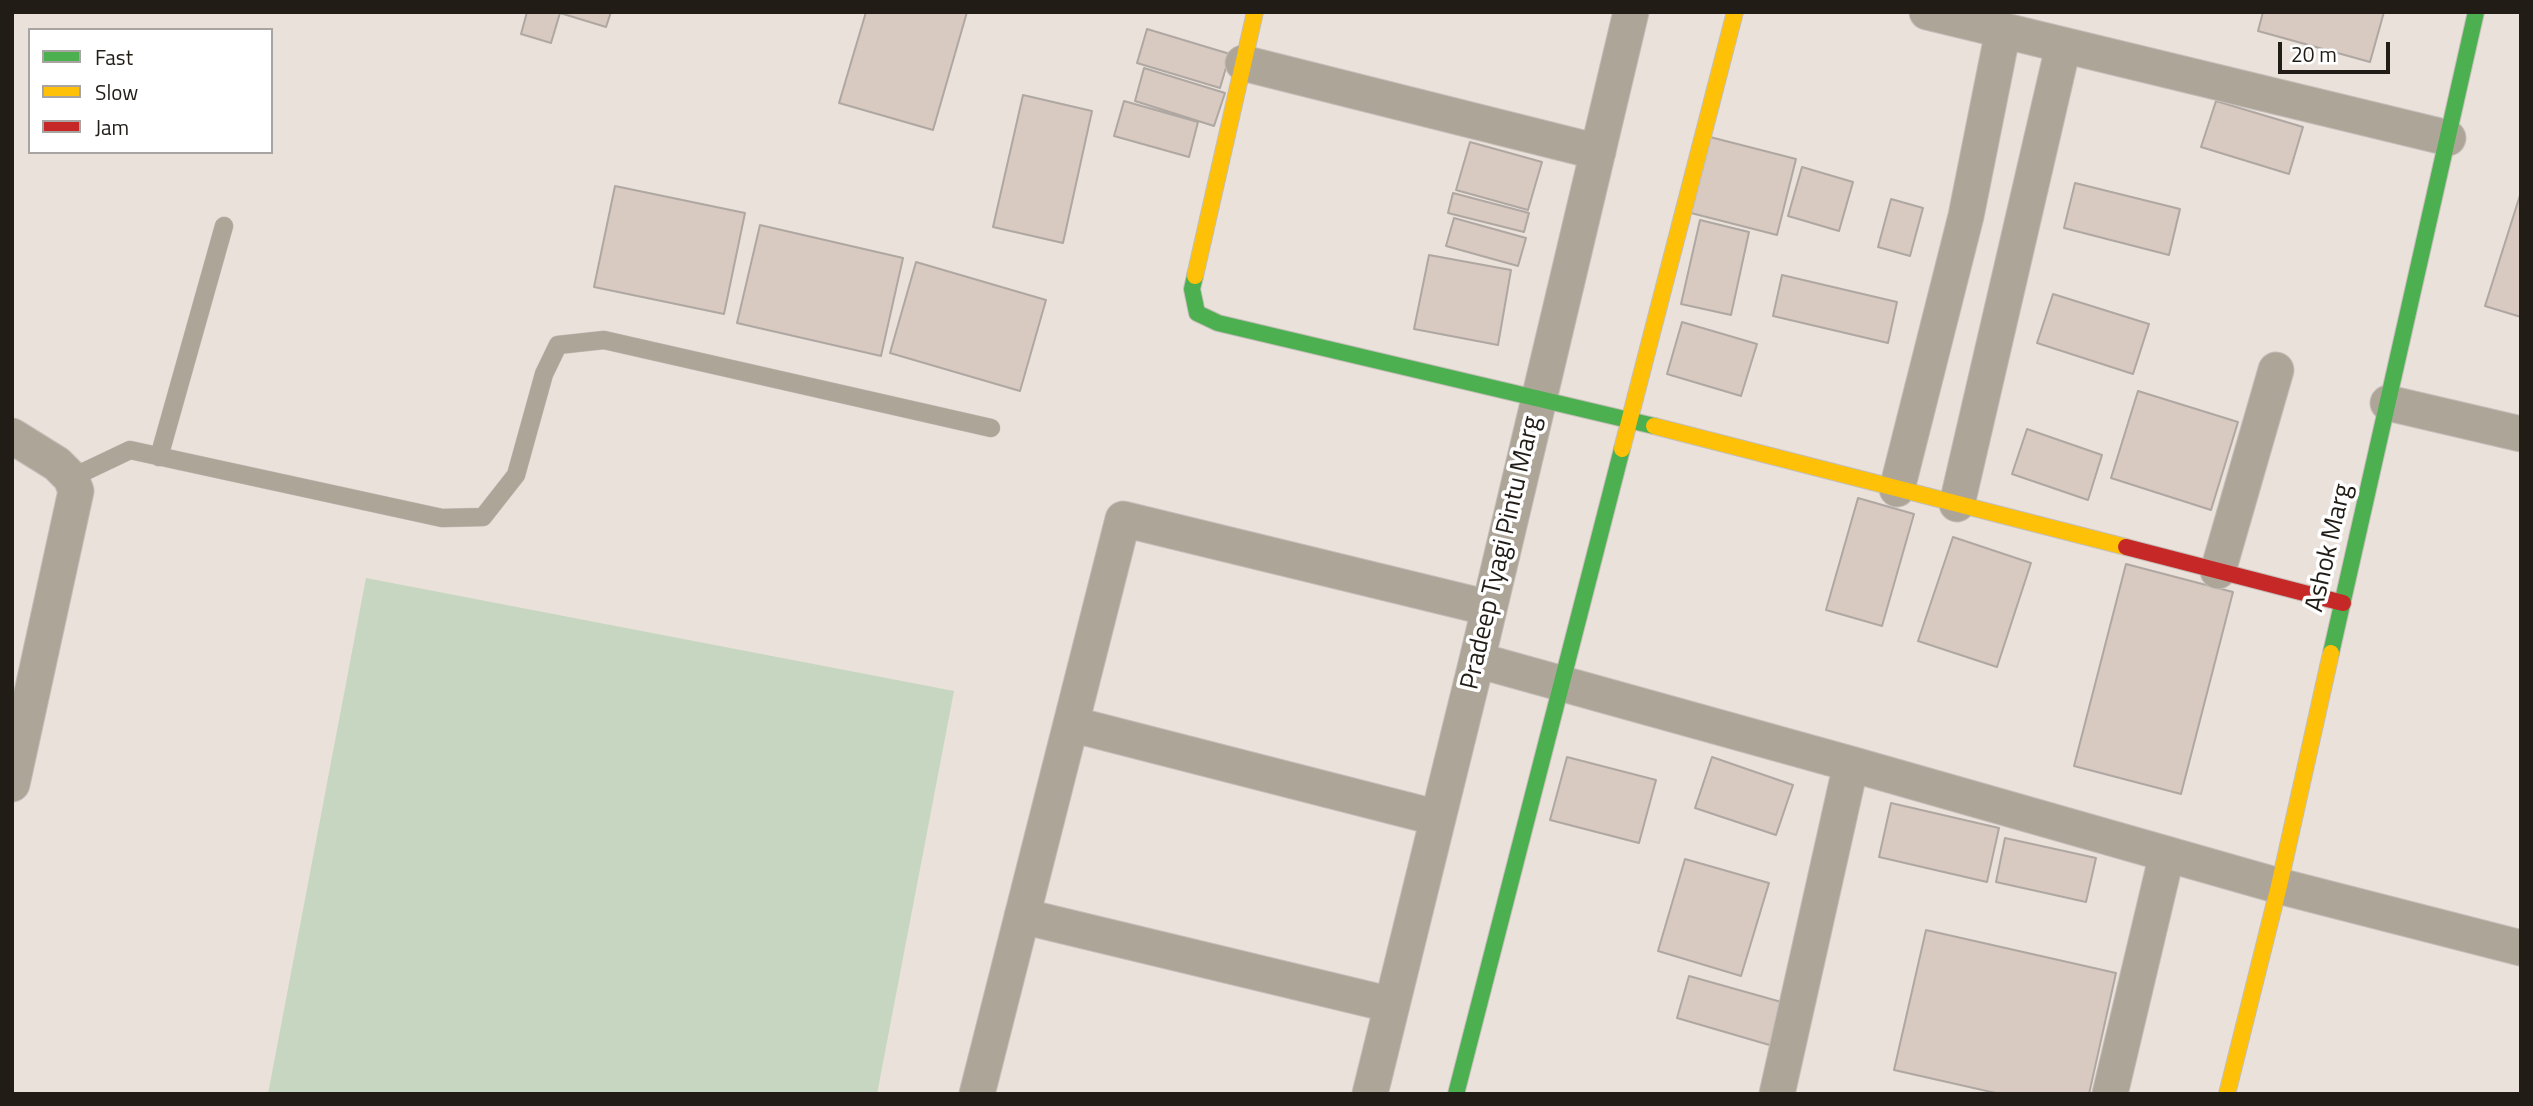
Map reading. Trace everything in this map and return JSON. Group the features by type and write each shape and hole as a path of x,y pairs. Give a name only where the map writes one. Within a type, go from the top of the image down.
{"street":[{"path":"1255,12 1192,289 1197,313 1218,323 1630,420 2343,603"},
{"name":"Pradeep Tyagi Pintu Marg","path":"1370,1094 1632,12"},
{"path":"1455,1094 1735,12"},
{"path":"1927,12 2448,138"},
{"name":"Ashok Marg","path":"2227,1094 2279,886 2476,12"},
{"path":"1897,489 1966,216 2003,31"},
{"path":"1958,504 2063,47"},
{"path":"1243,63 1598,152"},
{"path":"2218,571 2276,370"},
{"path":"2388,403 2521,434"},
{"path":"12,436 57,464 71,478 76,491 15,764"},
{"path":"977,1094 1123,520 1489,608"},
{"path":"1477,660 2279,886 2521,948"},
{"path":"1071,724 1438,818"},
{"path":"1777,1094 1851,764"},
{"path":"2109,1094 2167,854"},
{"path":"1022,916 1392,1004"}],"lane":[{"path":"159,457 224,226"},
{"path":"71,478 130,450 442,518 484,517 516,475 544,374 558,345 604,340 991,428"}],"green space":[{"path":"366,578 954,691 877,1094 268,1094"}],"building":[{"path":"527,12 611,12 606,27 560,13 551,43 521,34"},
{"path":"866,12 967,12 933,130 839,103"},
{"path":"2263,12 2384,12 2370,62 2258,31"},
{"path":"1147,29 1230,54 1220,88 1137,63"},
{"path":"1144,68 1225,93 1214,126 1135,101"},
{"path":"1023,95 1092,111 1063,243 993,227"},
{"path":"1124,101 1198,122 1189,157 1114,136"},
{"path":"2216,101 2303,127 2289,174 2201,147"},
{"path":"1710,137 1796,159 1777,235 1691,213"},
{"path":"1470,142 1542,162 1528,210 1456,190"},
{"path":"1802,167 1853,182 1839,231 1788,216"},
{"path":"2075,183 2180,209 2169,255 2064,228"},
{"path":"615,186 745,213 724,314 594,287"},
{"path":"2521,192 2521,317 2485,306"},
{"path":"1453,193 1529,213 1524,232 1448,213"},
{"path":"1891,199 1923,208 1910,256 1878,247"},
{"path":"1454,218 1526,238 1518,266 1446,246"},
{"path":"1700,220 1749,232 1731,315 1681,304"},
{"path":"760,225 903,258 881,356 737,323"},
{"path":"1429,255 1511,270 1498,345 1414,329"},
{"path":"916,262 1046,300 1020,391 890,353"},
{"path":"1782,275 1897,302 1888,343 1773,316"},
{"path":"2053,294 2149,324 2133,374 2037,343"},
{"path":"1682,322 1757,344 1741,396 1667,374"},
{"path":"2138,391 2238,422 2211,510 2111,478"},
{"path":"2027,429 2102,455 2088,500 2012,474"},
{"path":"1858,498 1914,514 1882,626 1826,610"},
{"path":"1953,537 2031,563 1997,667 1918,641"},
{"path":"2126,564 2233,592 2181,794 2074,766"},
{"path":"1567,757 1656,780 1639,843 1550,820"},
{"path":"1712,757 1793,785 1776,835 1695,808"},
{"path":"1891,803 1999,828 1987,882 1879,857"},
{"path":"2005,838 2096,858 2086,902 1996,882"},
{"path":"1685,859 1769,883 1741,976 1658,951"},
{"path":"1926,930 2116,973 2089,1094 2000,1094 1894,1070"},
{"path":"1689,976 1785,1003 1773,1046 1677,1018"}],"traffic: fast":[{"path":"2331,653 2476,12"},
{"path":"1195,276 1192,289 1197,313 1218,323 1654,426"},
{"path":"1456,1094 1622,449"}],"traffic: slow":[{"path":"1195,276 1255,12"},
{"path":"1622,449 1735,12"},
{"path":"1654,426 2126,547"},
{"path":"2227,1094 2279,886 2331,653"}],"traffic: jam":[{"path":"2126,547 2343,603"}]}
